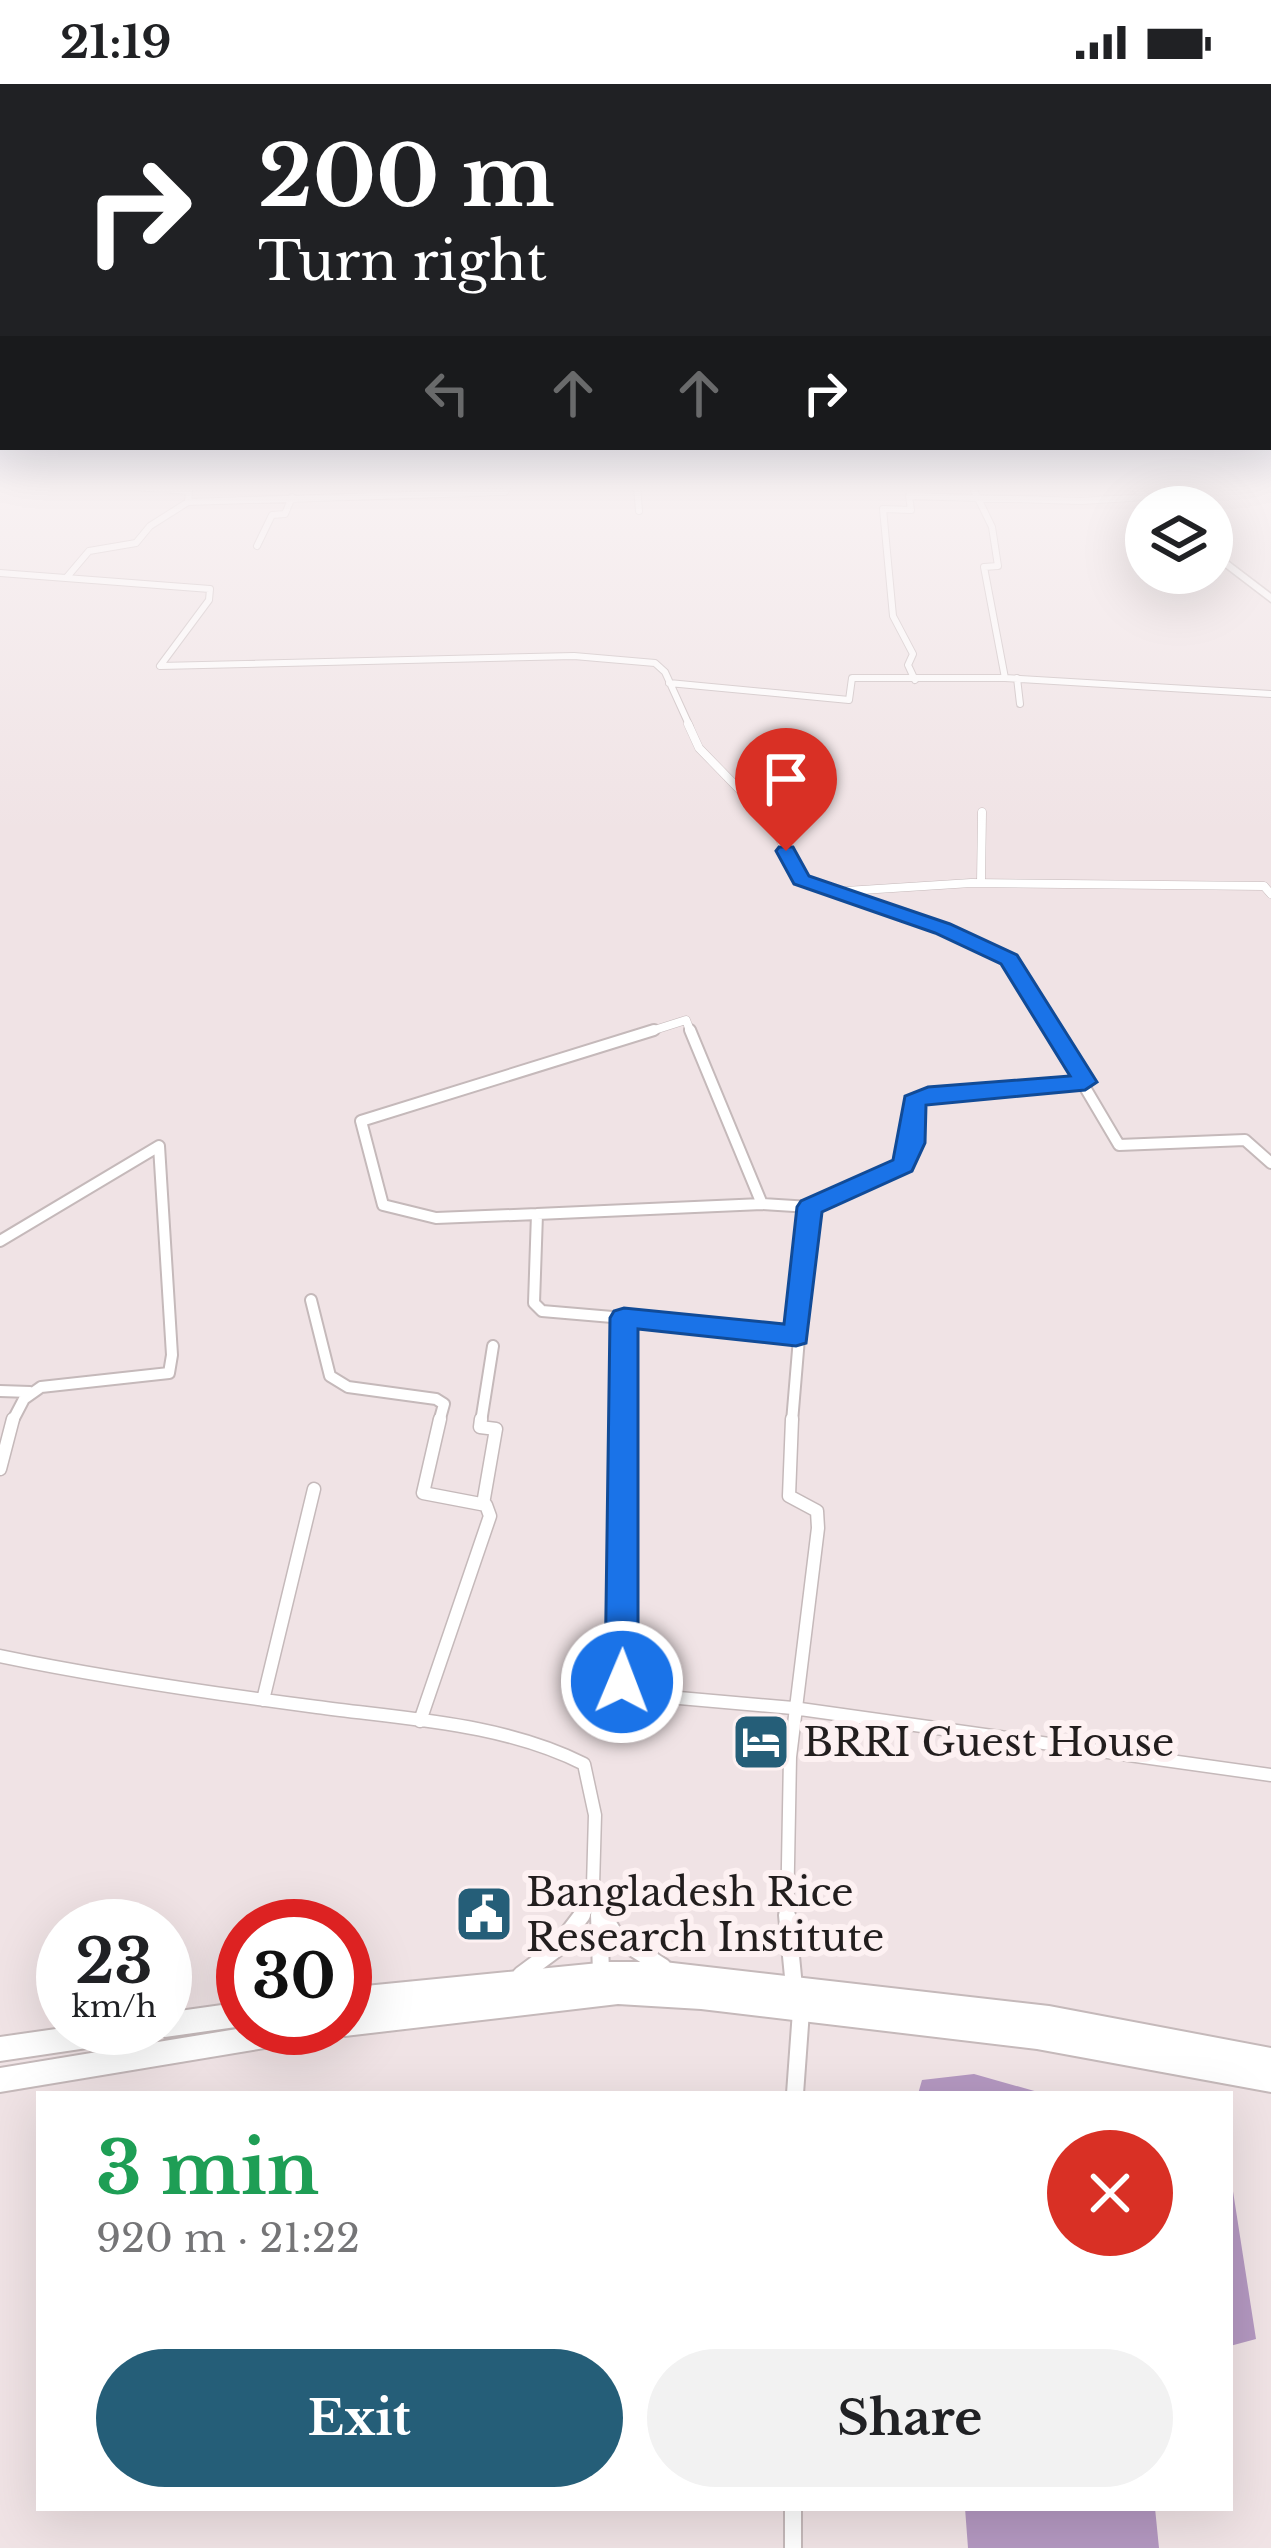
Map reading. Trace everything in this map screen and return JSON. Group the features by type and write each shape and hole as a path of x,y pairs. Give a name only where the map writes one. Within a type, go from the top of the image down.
{"main road":[{"path":"372,1997 601,1973 677,1974 1271,2080"},
{"path":"372,2021 619,1992 797,1996 1049,2018 1271,2060"},
{"path":"0,2048 36,2043"},
{"path":"0,2080 216,2044"}],"street":[{"path":"207,601 160,666 602,656 656,663 699,748 771,822 801,880 943,928 1010,959 1119,1145 1244,1140 1271,1163"},
{"path":"892,601 893,616 913,654 908,664 916,680"},
{"path":"990,601 1005,678"},
{"path":"669,683 849,700 852,678 1016,678 1271,694"},
{"path":"1016,678 1020,704"},
{"path":"981,883 982,812"},
{"path":"838,892 981,883 1269,889"},
{"path":"762,1204 686,1020 361,1121 383,1205 396,1213 467,1218 762,1204 810,1207 904,1165 912,1143 914,1101 928,1094 1085,1082"},
{"path":"0,1240 159,1146 172,1354 169,1373 145,1380 0,1391"},
{"path":"795,2091 797,1996 782,1843 793,1708 818,1528 817,1511 789,1496 796,1336 810,1207"},
{"path":"537,1214 534,1303 542,1311 796,1336"},
{"path":"311,1300 330,1376 348,1388 445,1404 424,1468 423,1493 482,1504"},
{"path":"624,1318 622,1682 634,1694 793,1708 1271,1775"},
{"path":"419,1721 490,1516 482,1504 496,1429 480,1427 494,1346"},
{"path":"0,1469 13,1418 30,1392"},
{"path":"263,1700 314,1489"},
{"path":"0,1656 87,1675 419,1721 561,1749 584,1764 595,1815 593,1886 616,1937 677,1974"},
{"path":"598,1899 601,1973"},
{"path":"507,1982 546,1961 598,1899"},
{"path":"793,2511 793,2548"}],"shaded area":[{"path":"974,2074 1035,2091 919,2091 922,2080"},
{"path":"1233,2191 1256,2339 1233,2345"},
{"path":"965,2511 1155,2511 1159,2548 968,2548"}],"place":[{"name":"BRRI Guest House","path":"761,1742"},
{"name":"Bangladesh Rice Research Institute","path":"484,1914"}],"route":[{"path":"622,1682 624,1318 796,1336 810,1207 904,1165 912,1143 914,1101 928,1094 1085,1082 1010,959 943,928 801,880 786,851"}]}
